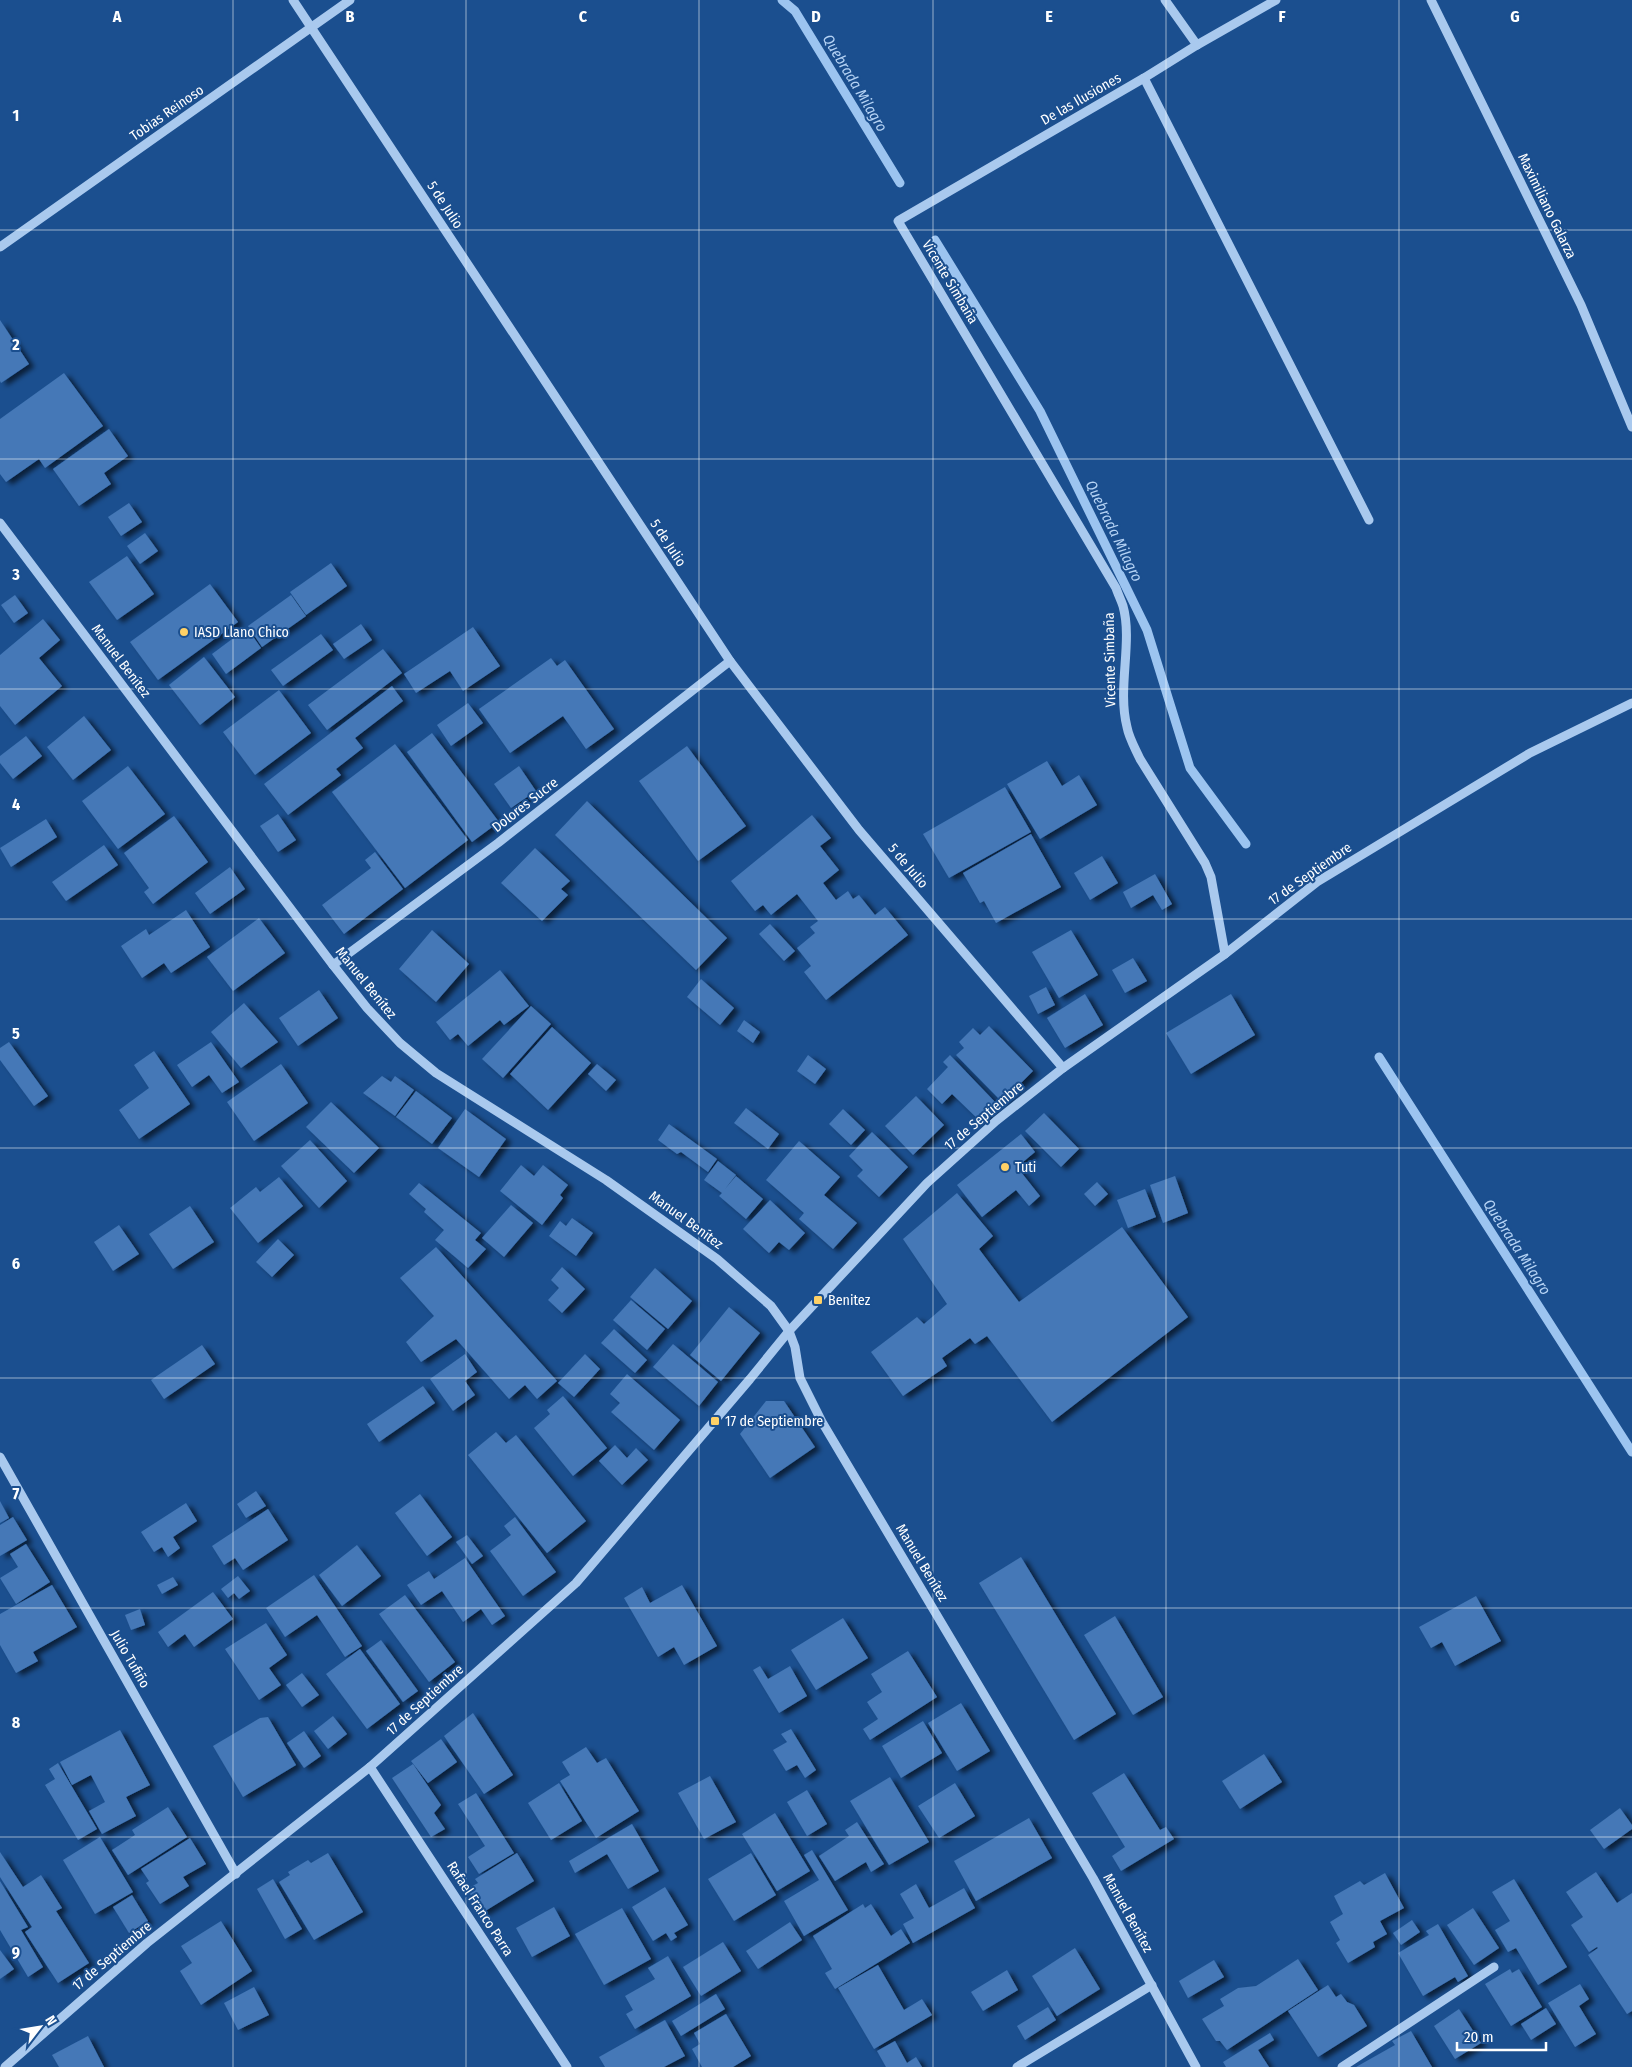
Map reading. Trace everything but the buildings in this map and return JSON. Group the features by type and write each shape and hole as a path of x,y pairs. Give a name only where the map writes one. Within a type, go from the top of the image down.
{"street":[{"name":"5 de Julio","path":"293,0 730,661 859,830 1063,1068"},
{"name":"Tobias Reinoso","path":"0,248 350,0"},
{"path":"1165,0 1197,45"},
{"name":"De las Ilusiones","path":"898,221 1276,0"},
{"name":"Maximiliano Galarza","path":"1431,0 1581,305 1632,427"},
{"path":"1144,78 1369,520"},
{"name":"Vicente Simbaña","path":"898,221 1116,588 1123,607 1125,625 1123,698 1126,726 1140,759 1205,863 1211,877 1225,954"},
{"name":"Manuel Benítez","path":"0,523 366,1008 400,1044 436,1073 606,1180 690,1239 743,1280 771,1306 789,1331 795,1347 800,1378 822,1422 1093,1878 1196,2067"},
{"name":"Dolores Sucre","path":"333,965 498,843 730,661"},
{"name":"17 de Septiembre","path":"4,2067 147,1943 370,1767 576,1583 789,1331 927,1183 996,1121 1063,1068 1225,954 1317,882 1530,753 1632,703"},
{"name":"Julio Tufiño","path":"0,1458 236,1874"},
{"name":"Rafael Franco Parra","path":"370,1767 568,2067"},
{"path":"1342,2067 1494,1967"},
{"path":"1017,2067 1152,1985"}],"waterway":[{"name":"Quebrada Milagro","path":"782,0 795,11 900,183"},
{"name":"Quebrada Milagro","path":"935,240 1040,411 1147,630 1190,768 1246,844"},
{"name":"Quebrada Milagro","path":"1379,1057 1632,1452"}],"place":[{"name":"IASD Llano Chico","path":"184,632"},
{"name":"Tuti","path":"1005,1167"},
{"name":"Benitez","path":"818,1300"},
{"name":"17 de Septiembre","path":"715,1421"}]}
